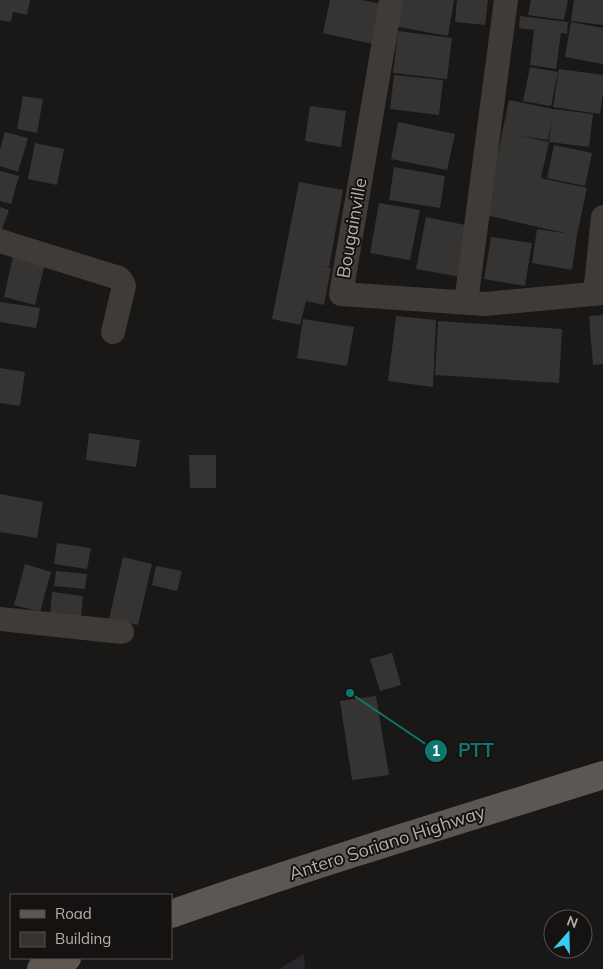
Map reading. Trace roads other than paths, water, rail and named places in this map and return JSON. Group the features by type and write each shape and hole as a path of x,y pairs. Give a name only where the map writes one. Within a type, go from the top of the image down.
{"main road":[{"name":"Antero Soriano Highway","path":"172,914 603,775"},
{"path":"41,969 65,959"}],"street":[{"name":"Bougainville","path":"391,0 340,294 485,304 599,293"},
{"path":"466,302 506,0"},
{"path":"599,293 603,216"},
{"path":"0,241 119,278 124,286 113,332"},
{"path":"0,619 122,632"}],"place":[{"name":"PTT","path":"350,693"}]}
